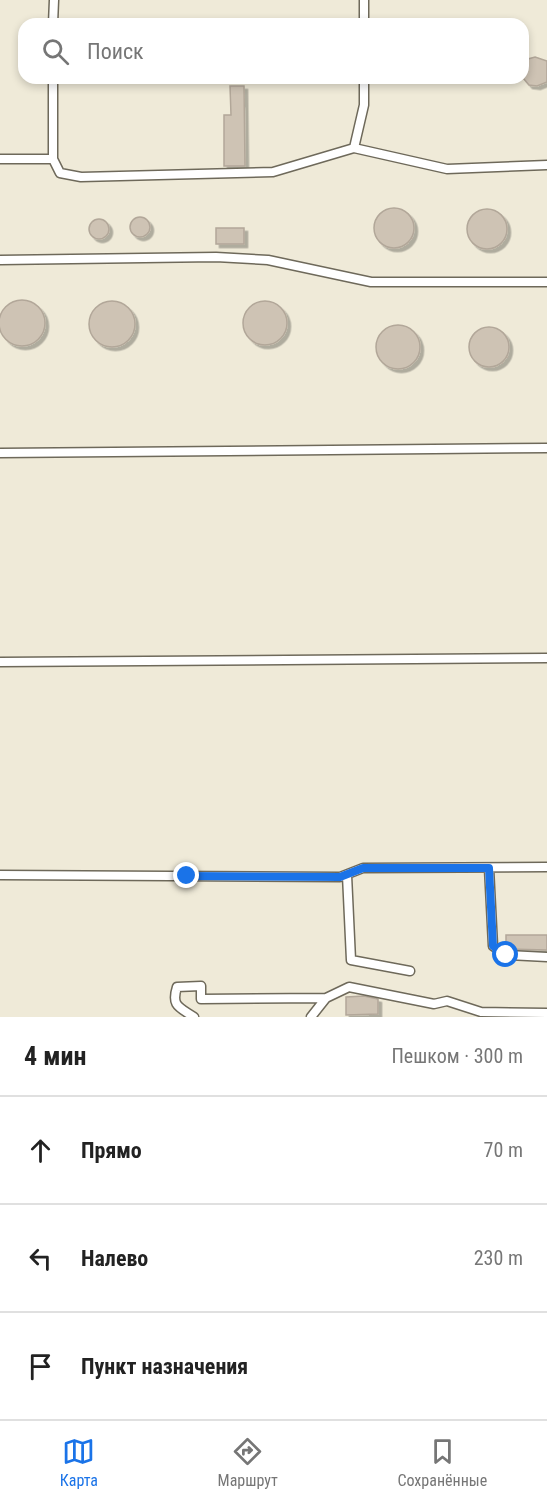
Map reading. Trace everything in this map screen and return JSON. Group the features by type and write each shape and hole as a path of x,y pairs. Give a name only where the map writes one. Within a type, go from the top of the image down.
{"lane":[{"path":"54,0 54,18"},
{"path":"364,0 364,18"},
{"path":"53,84 53,159 60,172 81,177 273,172 354,148 447,169 547,165"},
{"path":"354,148 364,105 364,84"},
{"path":"0,159 53,159"},
{"path":"0,260 216,257 268,260 371,282 547,282"},
{"path":"0,453 547,447"},
{"path":"0,662 547,658"},
{"path":"0,875 340,877 363,868 547,867"},
{"path":"489,868 493,946 506,955 547,957"},
{"path":"346,874 351,960 410,971"},
{"path":"194,1017 176,1005 174,997 177,987 201,986 201,999 326,998 349,987 434,1004 447,1001 481,1012 547,1013"},
{"path":"311,1017 326,998"}],"building":[{"path":"535,57 547,61 547,82 537,86 528,84 529,59"},
{"path":"230,86 244,86 245,166 224,166 224,115 231,115"},
{"path":"394,208 408,214 414,228 408,242 394,248 380,242 374,228 380,214"},
{"path":"487,209 501,215 507,229 501,243 487,249 473,243 467,229 473,215"},
{"path":"140,217 147,220 150,227 147,234 140,237 133,234 130,227 133,220"},
{"path":"99,219 106,222 109,229 106,236 99,239 92,236 89,229 92,222"},
{"path":"216,228 244,228 244,244 216,244"},
{"path":"22,300 38,307 45,323 38,339 22,346 6,339 -1,323 6,307"},
{"path":"112,301 128,308 135,324 128,340 112,347 96,340 89,324 96,308"},
{"path":"265,301 274,302 281,307 286,314 286,332 281,339 274,344 265,345 256,344 249,339 244,332 243,323 244,314 249,307 256,302"},
{"path":"398,325 413,332 420,347 413,362 398,369 383,362 376,347 383,332"},
{"path":"489,327 497,328 503,333 508,339 508,355 503,361 497,366 489,367 481,366 475,361 470,355 469,347 470,339 475,333 481,328"},
{"path":"506,935 547,935 547,950 508,949"},
{"path":"364,996 378,999 378,1014 346,1015 346,997"}],"route":[{"path":"187,876 340,877 363,868 489,868 493,946 506,955"}]}
